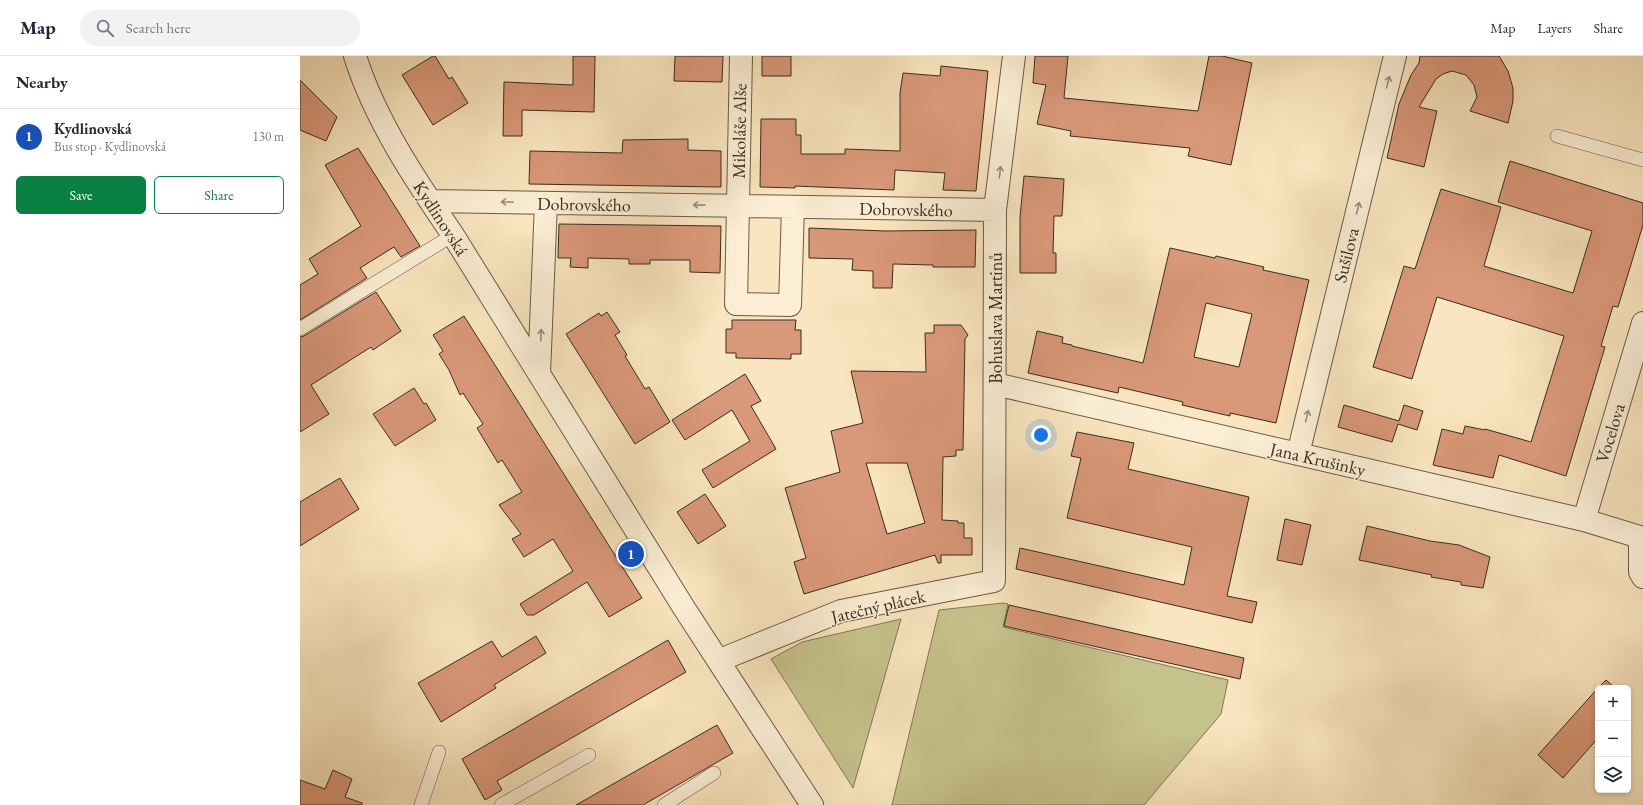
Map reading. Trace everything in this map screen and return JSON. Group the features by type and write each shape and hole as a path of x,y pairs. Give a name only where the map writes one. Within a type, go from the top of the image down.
{"street":[{"name":"Kydlinovská","path":"355,56 361,75 392,138 430,201 453,235 684,608 720,660 812,805"},
{"name":"Mikoláše Alše","path":"738,206 741,56"},
{"name":"Bohuslava Martinů","path":"994,581 995,210 1014,56"},
{"name":"Sušilova","path":"1298,454 1395,56"},
{"name":"Dobrovského","path":"430,201 995,210"},
{"path":"539,374 546,203"},
{"path":"738,206 736,304 790,305 793,207"},
{"name":"Vocelova","path":"1584,520 1643,323"},
{"name":"Jana Krušinky","path":"995,384 1584,520 1641,537 1640,572 1643,577"},
{"name":"Jatečný plácek","path":"720,660 841,612 994,581"}],"lane":[{"path":"1557,136 1643,160"},
{"path":"300,329 453,235"},
{"path":"421,805 439,752"},
{"path":"501,805 590,755"},
{"path":"664,805 714,773"}],"shaded area":[{"path":"1003,603 1008,604 1003,627 1228,680 1221,714 1144,805 892,805 939,610"},
{"path":"901,619 853,788 771,659 802,642"}],"building":[{"path":"435,56 449,79 452,77 468,103 433,125 402,75"},
{"path":"573,56 595,56 594,112 522,110 522,136 503,136 504,82 573,85"},
{"path":"675,56 723,56 722,82 674,81"},
{"path":"762,56 791,56 791,76 762,76"},
{"path":"1035,56 1068,56 1064,98 1198,111 1209,56 1222,56 1252,63 1231,165 1188,156 1190,148 1070,136 1071,131 1037,124 1046,85 1033,83"},
{"path":"1420,56 1499,56 1508,71 1513,88 1513,101 1508,123 1470,111 1477,97 1474,85 1466,75 1452,71 1443,74 1436,79 1419,107 1437,111 1424,167 1387,158 1399,104 1411,75 1419,63"},
{"path":"941,66 988,71 976,191 943,190 945,173 895,170 894,190 795,186 795,188 760,187 761,119 796,119 796,135 801,135 801,154 845,154 845,149 900,151 900,93 903,73 940,76"},
{"path":"300,80 337,117 326,141 300,130"},
{"path":"688,139 688,150 721,151 721,187 529,184 530,151 622,153 623,140"},
{"path":"358,148 420,246 401,257 394,247 360,268 367,278 300,320 300,285 318,274 309,259 361,226 325,165"},
{"path":"1510,161 1643,203 1643,225 1618,307 1613,306 1601,346 1605,347 1566,476 1499,455 1493,478 1433,465 1442,429 1463,434 1465,426 1485,429 1531,442 1564,336 1437,297 1412,379 1373,367 1404,266 1415,269 1441,189 1501,207 1484,266 1573,293 1592,231 1498,202"},
{"path":"1024,176 1064,179 1062,216 1054,216 1053,253 1056,253 1056,273 1020,273 1020,217"},
{"path":"559,224 721,226 720,273 690,272 690,260 650,260 650,264 629,264 629,259 588,258 588,268 570,267 571,258 558,258"},
{"path":"809,228 885,231 976,230 975,267 933,267 933,265 893,264 892,288 873,288 873,271 852,270 853,259 809,258"},
{"path":"1170,248 1215,258 1216,256 1264,267 1263,270 1309,280 1276,423 1230,413 1230,416 1182,405 1183,402 1119,387 1118,393 1028,373 1037,331 1063,337 1062,343 1143,363","holes":["1206,303 1252,314 1239,367 1194,357"]},
{"path":"376,292 401,331 373,350 371,347 311,385 329,414 300,432 300,337"},
{"path":"607,312 620,332 615,335 627,355 625,356 645,389 649,387 670,422 635,444 566,334 599,313 601,316"},
{"path":"464,316 642,598 609,617 587,582 534,615 527,615 520,604 573,571 553,539 524,557 512,539 521,534 499,505 522,492 502,460 498,463 477,428 483,424 463,393 460,395 449,370 439,354 443,351 433,335"},
{"path":"732,320 796,320 795,330 801,330 801,354 791,354 791,359 736,358 736,353 726,353 726,329 732,329"},
{"path":"934,325 961,325 968,335 965,339 963,450 956,450 956,456 943,457 942,520 964,523 964,538 972,538 972,555 941,555 941,563 938,563 935,555 804,594 794,562 806,558 785,488 840,472 831,431 863,423 851,371 926,372 925,333 934,333","holes":["866,463 907,463 925,523 887,534"]},
{"path":"745,374 761,401 751,406 776,449 713,488 702,470 750,441 732,410 685,440 672,420"},
{"path":"414,388 424,404 426,403 436,420 395,446 373,414"},
{"path":"1344,405 1399,421 1404,405 1423,411 1417,430 1398,424 1392,442 1338,427"},
{"path":"1077,432 1134,443 1128,469 1249,497 1227,596 1257,602 1252,623 1016,569 1020,548 1184,585 1192,547 1067,518 1081,458 1071,456"},
{"path":"340,478 359,509 300,546 300,502"},
{"path":"705,494 726,526 698,544 677,512"},
{"path":"1285,519 1311,525 1302,565 1277,560"},
{"path":"1367,526 1430,541 1459,545 1490,557 1483,588 1461,585 1461,582 1431,577 1432,575 1359,560"},
{"path":"1009,605 1244,658 1240,679 1004,626"},
{"path":"536,636 546,653 494,685 496,688 441,722 418,683 492,641 502,657"},
{"path":"668,640 686,672 497,781 502,790 485,800 462,759"},
{"path":"1606,680 1612,685 1601,685"},
{"path":"1595,691 1595,741 1563,778 1538,755"},
{"path":"717,725 733,753 643,805 576,805"},
{"path":"333,770 352,779 345,797 362,803 362,805 300,805 300,780 325,789"}],"place":[{"name":"Kydlinovská","path":"631,554"}]}
